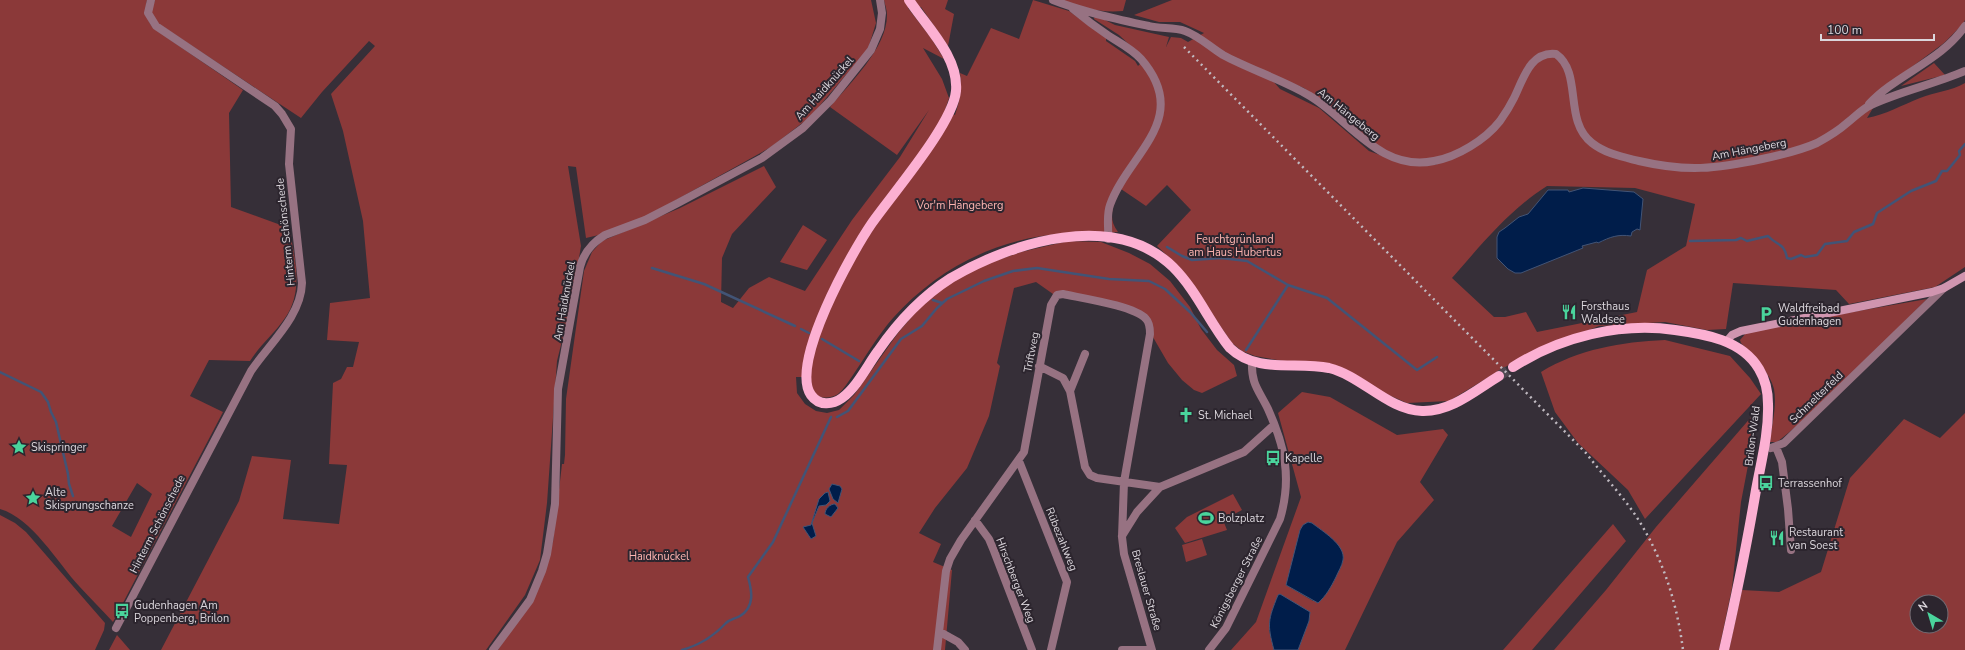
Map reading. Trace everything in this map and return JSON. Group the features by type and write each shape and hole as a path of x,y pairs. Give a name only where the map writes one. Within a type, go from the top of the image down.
{"main road":[{"path":"909,0 948,57 954,76 956,92 947,118 869,226 833,293 816,331 808,357 805,378 812,396 820,402 827,403 838,400 845,395 894,330 917,304 938,287 974,265 999,253 1035,242 1071,237 1108,239 1132,243 1163,259 1188,285 1230,348 1252,361 1267,365 1317,366 1336,370 1357,380 1395,403 1410,409 1424,411 1441,408 1459,401 1499,376"},
{"name":"Schmelterfeld","path":"1726,342 1732,334 1741,331 1932,292 1944,288 1965,276"},
{"name":"Brilon-Wald","path":"1514,367 1568,341 1624,328 1670,329 1697,334 1726,342 1745,353 1759,368 1765,383 1768,413 1746,545 1724,650"}],"street":[{"name":"Hinterm Schönschede","path":"116,628 251,371 264,350 284,327 301,296 302,284 289,164 291,129 275,106 156,26 148,14 151,0"},
{"name":"Am Haidknückel","path":"493,650 530,600 542,571 547,554 555,498 558,389 580,267 586,251 598,239 605,235 656,215 762,158 803,128 831,100 872,50 880,29 882,13 880,0"},
{"name":"Am Hängeberg","path":"1053,0 1071,7 1149,26 1185,31 1224,55 1310,96 1330,109 1373,148 1387,155 1411,162 1428,162 1442,159 1458,152 1482,138 1500,121 1510,106 1532,64 1539,56 1546,53 1556,54 1566,64 1576,118 1586,138 1605,151 1649,163 1685,168 1709,169 1785,155 1824,139 1839,130 1865,108 1882,100 1965,71"},
{"path":"1071,7 1137,55 1150,72 1158,94 1160,112 1156,129 1117,191 1109,207 1108,239"},
{"path":"1865,108 1890,84 1946,47 1965,26"},
{"name":"Schmelterfeld","path":"1791,550 1782,462 1774,447 1784,443 1824,406 1944,288"},
{"name":"Triftweg","path":"937,650 948,564 961,540 1019,462 1025,447 1051,305 1053,299 1059,294 1132,310 1146,319 1149,325 1150,334 1124,482"},
{"path":"1070,391 1085,354"},
{"name":"Königsberger Straße","path":"1209,650 1226,628 1280,519 1284,507 1286,490 1286,464 1274,425 1254,383 1252,361"},
{"path":"1039,366 1063,378 1070,391 1087,472 1097,478 1160,487"},
{"path":"1122,537 1137,512 1148,498 1160,487 1244,452 1274,425"},
{"name":"Rübezahlweg","path":"1019,462 1067,582 1051,650"},
{"name":"Breslauer Straße","path":"1124,482 1122,537 1124,554 1152,650"},
{"name":"Hirschberger Weg","path":"975,520 988,538 994,551 1032,650"},
{"path":"940,632 958,642 965,650"},
{"path":"1122,650 1148,650"}],"green space":[{"path":"0,0 147,0 147,15 153,28 243,90 229,113 231,207 289,228 294,251 296,274 296,286 291,308 277,329 250,361 209,360 190,396 223,412 113,622 79,586 43,542 23,521 0,509","holes":["137,483 152,494 131,537 112,526"]},
{"path":"155,0 871,0 876,23 868,49 810,117 771,147 640,220 603,234 586,238 576,167 568,166 581,246 572,300 557,361 547,503 540,560 525,595 486,650 161,650 239,501 252,456 291,460 283,519 339,524 347,465 329,464 333,383 341,379 347,367 353,367 359,342 327,340 330,303 370,298 363,221 343,131 331,94 375,46 369,41 322,92 301,118 156,22 151,12"},
{"path":"884,0 948,0 945,9 954,14 948,46 921,7 908,8 931,38 944,59 923,48 942,79 949,98 945,110 955,115 960,94 960,73 967,76 991,28 1019,39 1033,0 1069,11 1106,38 1106,41 1135,61 1138,66 1148,62 1119,35 1094,19 1095,15 1115,25 1169,37 1166,47 1171,37 1181,38 1188,42 1204,33 1180,22 1159,22 1134,15 1172,0 1965,0 1965,20 1963,24 1944,43 1894,80 1882,93 1867,118 1894,110 1920,98 1954,88 1965,83 1965,267 1935,287 1849,304 1836,290 1733,283 1726,329 1707,330 1665,322 1599,326 1522,357 1449,401 1407,403 1350,378 1295,363 1255,356 1242,351 1232,343 1181,269 1157,246 1191,210 1167,185 1146,206 1121,189 1112,211 1113,221 1118,232 1069,233 1019,241 995,248 973,258 951,269 931,283 893,318 877,338 846,385 835,396 818,396 813,390 810,377 796,377 797,393 805,404 816,411 827,413 839,410 854,395 898,333 920,307 943,288 975,268 1021,252 1068,241 1101,242 1129,253 1150,264 1170,281 1190,307 1201,329 1217,350 1234,365 1237,376 1202,393 1194,390 1182,380 1168,363 1143,320 1131,312 1053,294 1036,282 1014,288 997,363 1000,366 989,416 967,468 935,508 919,533 941,544 933,562 952,570 945,650 498,650 527,606 553,542 562,464 564,464 565,455 566,399 584,271 592,252 602,241 680,208 764,166 776,187 732,234 722,258 721,302 733,308 749,288 769,277 805,291 852,220 900,157 929,110 897,155 830,107 857,76 881,40 887,15","holes":["1265,72 1304,88 1386,152 1404,160 1435,159 1461,149 1496,124 1476,145 1435,165 1407,165 1369,151 1319,108 1280,89","1547,186 1635,188 1695,204 1686,246 1647,270 1637,312 1537,332 1526,312 1505,317 1494,317 1452,278 1485,240 1508,217 1533,195"]},
{"path":"1058,0 1126,0 1123,11 1107,11 1090,9"},
{"path":"1934,63 1945,75 1901,86"},
{"path":"803,225 827,240 807,270 780,262"},
{"path":"1927,299 1824,404 1777,442 1770,442 1775,408 1774,389 1765,371 1741,343 1740,340 1747,332 1766,327"},
{"path":"1665,340 1730,356 1750,378 1761,394 1645,519 1628,490 1578,443 1555,412 1541,372 1555,364 1585,352 1616,345"},
{"path":"1302,392 1330,397 1397,435 1443,429 1448,435 1420,482 1434,500 1397,542 1345,650 1298,650 1302,639 1269,630 1274,650 1231,650 1256,622 1301,497 1278,413","holes":["1343,561 1326,594 1313,601 1286,585"]},
{"path":"1759,408 1741,502 1732,588 1719,650 1554,650 1606,590 1656,527"},
{"path":"1965,413 1965,650 1729,650 1742,590 1779,592 1821,572 1850,478 1904,419 1940,438"},
{"name":"Bolzplatz","path":"1233,494 1242,510 1223,520 1227,530 1185,543 1175,528 1187,517"},
{"path":"0,515 15,523 26,532 105,623 104,630 95,650 0,650"},
{"path":"1613,524 1626,541 1532,650 1503,650"},
{"path":"1202,539 1207,555 1186,562 1182,545"},
{"path":"117,635 130,650 109,650"}],"water":[{"path":"1583,188 1634,192 1643,199 1640,230 1637,229 1632,232 1631,236 1614,236 1598,243 1582,246 1583,248 1521,273 1515,273 1508,269 1497,258 1497,237 1499,232 1519,217 1528,214 1548,190 1568,190 1569,192"},
{"path":"832,484 840,486 842,489 838,503 833,499 829,489"},
{"path":"828,492 830,501 826,505 819,506 812,523 816,536 811,539 803,527 811,525 819,499"},
{"path":"835,504 838,508 831,517 825,514 828,507"},
{"path":"1308,522 1312,523 1327,534 1341,549 1343,554 1342,564 1334,581 1318,603 1286,585 1300,530 1303,525"},
{"path":"1280,594 1310,612 1309,621 1298,650 1274,650 1270,634 1270,617 1278,595"}],"waterway":[{"path":"1690,241 1736,240 1741,238 1747,241 1768,236 1784,249 1787,258 1791,259 1801,255 1805,257 1817,255 1825,244 1847,241 1854,232 1873,224 1877,213 1911,191 1936,181 1942,171 1947,171 1960,155 1959,151 1965,144"},
{"path":"1167,247 1192,260 1221,258 1247,261 1288,285 1327,298 1417,370 1437,357"},
{"path":"652,268 704,284 795,326"},
{"path":"837,417 848,411 901,339 922,326 937,308 947,299 984,281 1013,271 1037,268 1109,279 1149,281 1165,289 1190,312 1207,332"},
{"path":"1246,350 1288,285"},
{"path":"933,300 942,303"},
{"path":"801,329 809,333"},
{"path":"822,339 859,361"},
{"path":"0,372 41,392 48,402 56,422 69,484 73,496"},
{"path":"682,650 695,646 706,640 728,622 740,616 748,608 751,598 751,588 748,577 773,542 831,417"}],"tunnel":[{"path":"1499,376 1513,367"}],"railway":[{"path":"1184,47 1586,453 1636,516 1661,563 1677,614 1683,650"}],"place":[{"name":"Forsthaus Waldsee","path":"1569,312"},
{"name":"Waldfreibad Gudenhagen","path":"1766,314"},
{"name":"St. Michael","path":"1186,415"},
{"name":"Skispringer","path":"19,447"},
{"name":"Kapelle","path":"1273,458"},
{"name":"Terrassenhof","path":"1766,483"},
{"name":"Alte Skisprungschanze","path":"33,498"},
{"name":"Bolzplatz","path":"1206,518"},
{"name":"Restaurant van Soest","path":"1777,538"},
{"name":"Gudenhagen Am Poppenberg, Brilon","path":"122,611"}],"park label":[{"name":"Vor'm Hängeberg","path":"960,205"},
{"name":"Feuchtgrünland am Haus Hubertus","path":"1235,245"},
{"name":"Haidknückel","path":"659,556"}]}
